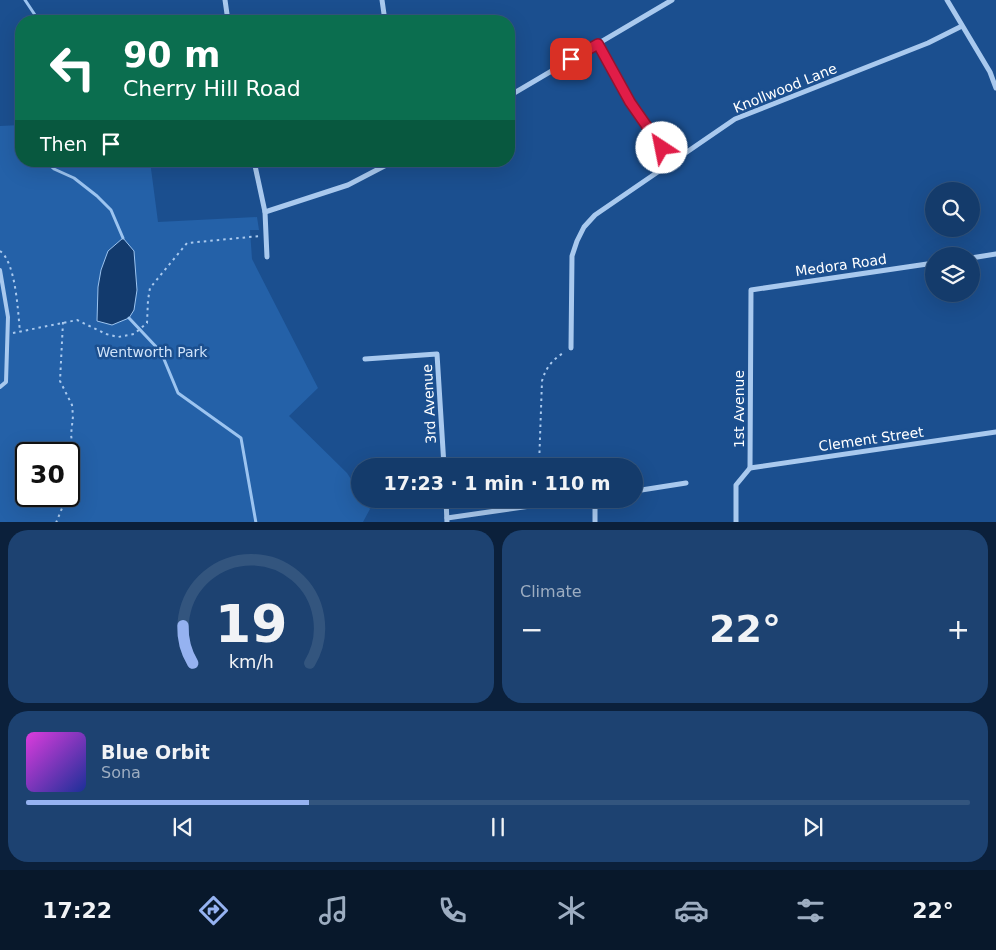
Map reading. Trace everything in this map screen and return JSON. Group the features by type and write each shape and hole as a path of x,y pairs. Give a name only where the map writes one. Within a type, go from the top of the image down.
{"street":[{"path":"225,0 227,15"},
{"path":"382,0 385,15"},
{"path":"515,92 672,0"},
{"path":"947,0 990,72 996,88"},
{"name":"Knollwood Lane","path":"571,348 572,256 576,241 584,227 601,210 735,119 928,44 962,26"},
{"path":"598,44 630,102 671,162"},
{"path":"990,72 996,70"},
{"path":"255,167 265,212 268,257"},
{"path":"265,212 348,184 382,167"},
{"path":"980,257 996,254"},
{"name":"Medora Road","path":"751,290 925,264"},
{"name":"1st Avenue","path":"736,522 736,485 750,468 751,290"},
{"name":"3rd Avenue","path":"364,359 437,354 444,458"},
{"name":"Clement Street","path":"750,468 996,432"},
{"path":"643,489 686,483"},
{"path":"447,520 522,508"},
{"path":"595,508 595,522"}],"lane":[{"path":"0,270 8,317 6,382 0,387"}],"path":[{"path":"8,334 77,320 106,334 118,336 138,332 147,323 150,288 187,243 267,236"},
{"path":"0,251 9,263 18,306 20,332"},
{"path":"64,322 60,381 72,405 72,442"},
{"path":"539,458 542,380 545,370 555,358 571,348"},
{"path":"56,522 62,507"}],"green space":[{"name":"Wentworth Park","path":"15,125 15,167 151,167 158,222 257,217 259,230 250,230 252,259 318,388 289,416 347,473 351,479 351,508 370,509 363,522 0,522 0,126"}],"shaded area":[{"path":"123,238 134,251 137,290 134,310 129,318 112,325 97,321 98,287 101,270 108,251"}],"waterway":[{"path":"25,0 35,15"},
{"path":"52,167 74,178 97,196 111,210 123,238"},
{"path":"129,318 161,352 178,393 241,438 256,522"}],"route":[{"path":"571,59 598,44 630,102 662,148"}]}
